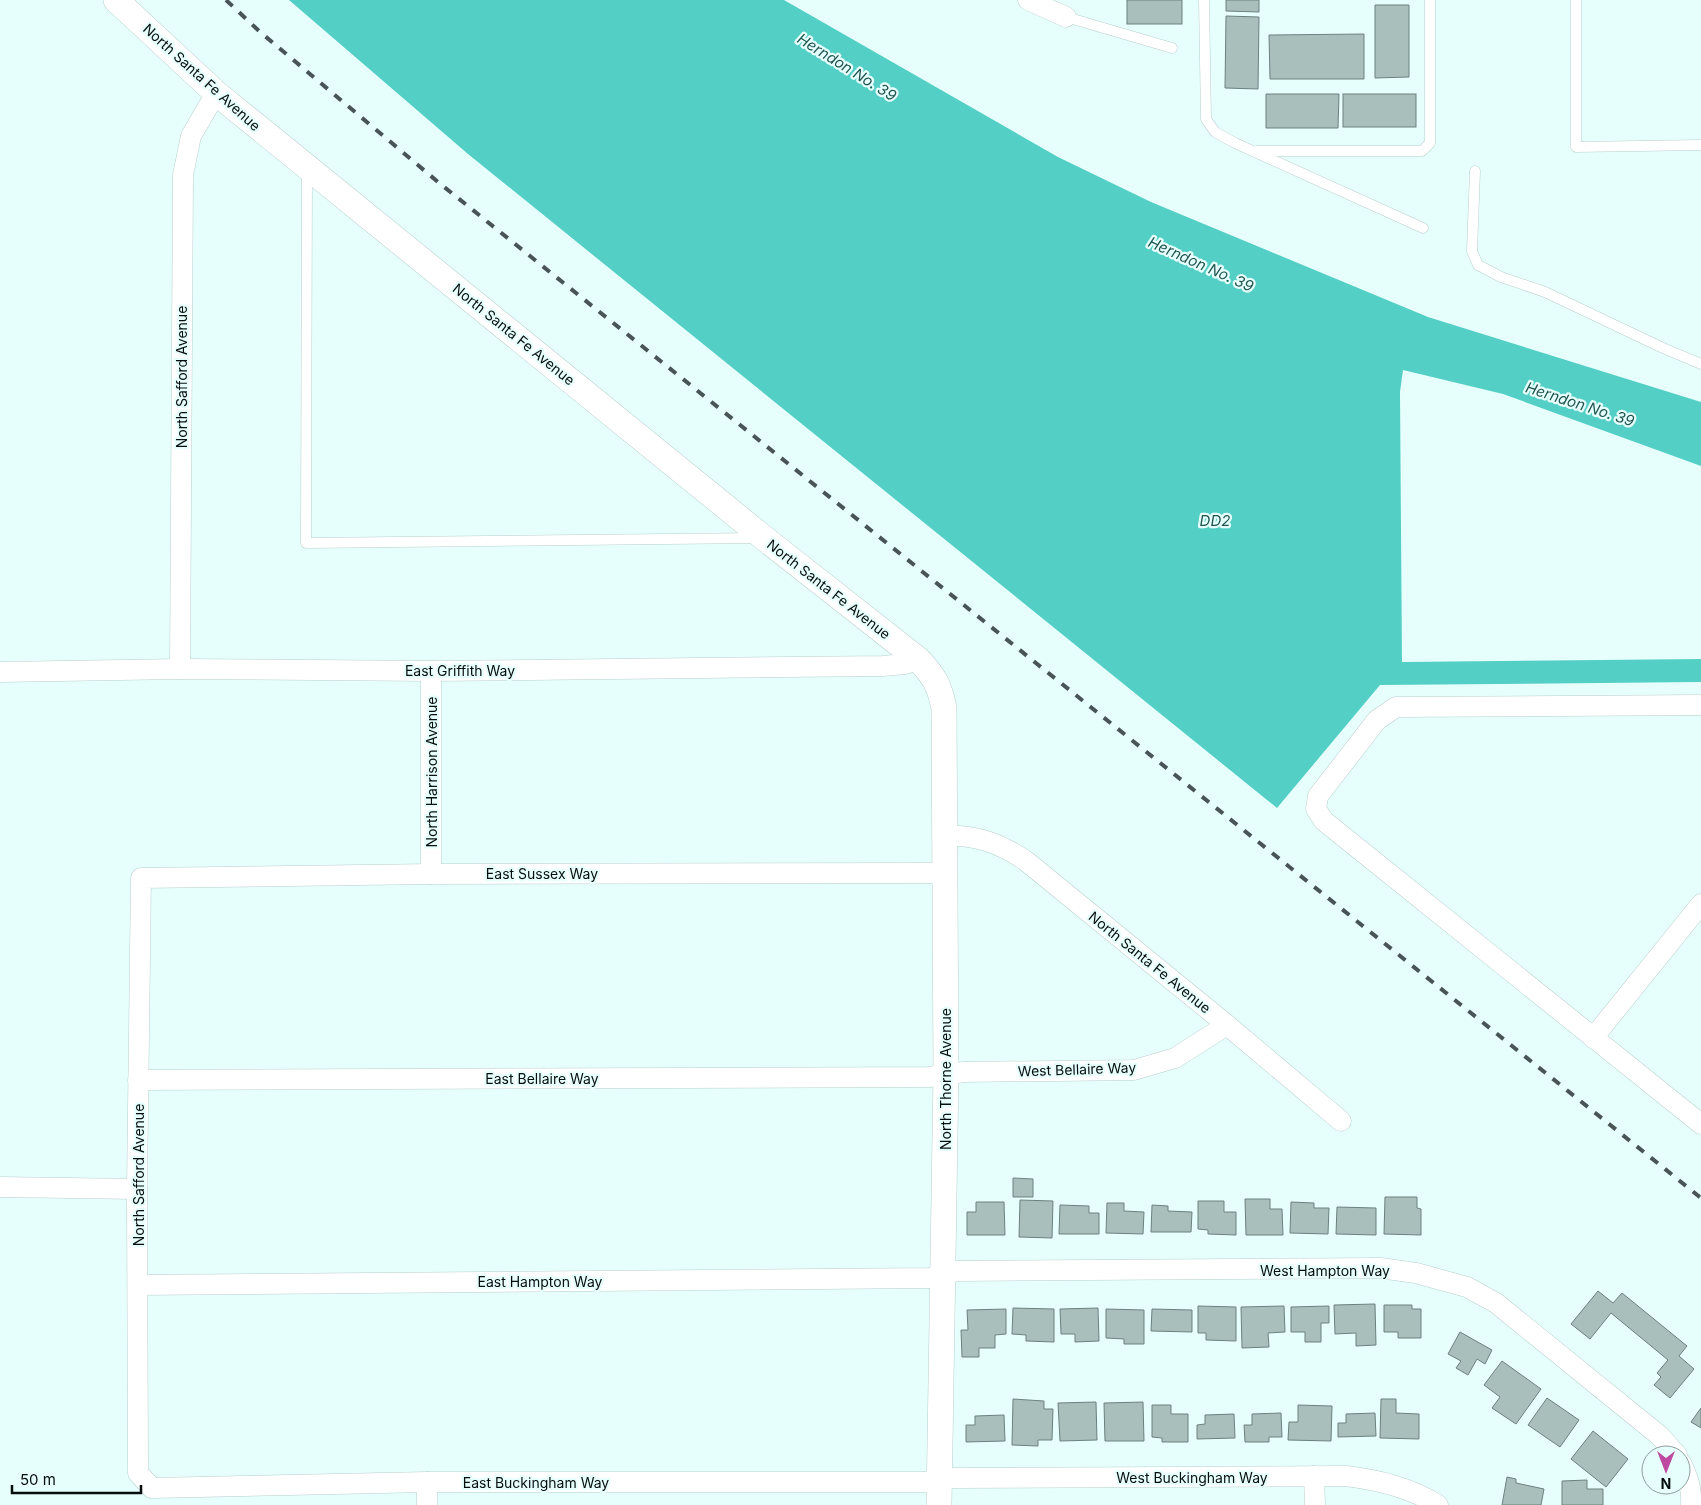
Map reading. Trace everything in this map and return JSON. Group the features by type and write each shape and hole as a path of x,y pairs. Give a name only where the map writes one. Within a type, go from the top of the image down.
{"street":[{"name":"North Santa Fe Avenue","path":"116,0 216,93 764,538 919,660"},
{"path":"1028,0 1066,17"},
{"name":"North Safford Avenue","path":"180,669 183,175 191,136 216,93"},
{"name":"East Griffith Way","path":"0,672 180,669 431,671 883,666 905,664 919,660"},
{"name":"North Thorne Avenue","path":"919,660 933,676 940,689 944,708 946,1074 939,1505"},
{"name":"North Harrison Avenue","path":"431,671 431,874"},
{"path":"1701,705 1396,707 1377,720 1318,796 1316,809 1324,821 1701,1124"},
{"name":"North Santa Fe Avenue","path":"944,835 978,837 1009,850 1034,867 1341,1121"},
{"name":"East Sussex Way","path":"141,878 431,874 944,873"},
{"name":"North Safford Avenue","path":"138,1473 137,1189 141,878"},
{"path":"1593,1038 1701,904"},
{"name":"West Bellaire Way","path":"946,1074 964,1072 1134,1070 1175,1058 1227,1025"},
{"name":"East Bellaire Way","path":"138,1080 929,1077 946,1074"},
{"path":"0,1187 137,1189"},
{"name":"West Hampton Way","path":"942,1275 956,1271 1380,1268 1416,1273 1467,1287 1496,1303 1660,1436 1668,1445"},
{"name":"East Hampton Way","path":"138,1285 930,1278 942,1275"},
{"name":"East Buckingham Way","path":"138,1473 152,1488 427,1482 924,1482 940,1480"},
{"path":"1314,1476 1315,1505"},
{"name":"West Buckingham Way","path":"940,1480 954,1478 1346,1476 1376,1480 1406,1489 1438,1505"},
{"path":"427,1482 428,1505"},
{"path":"1691,1490 1691,1505"}],"lane":[{"path":"1204,0 1206,119 1215,132 1252,151 1423,228"},
{"path":"1252,151 1422,151 1430,143 1430,0"},
{"path":"1576,0 1576,147 1701,145"},
{"path":"1066,17 1172,48"},
{"path":"307,166 306,543 764,538"},
{"path":"1475,170 1472,251 1478,265 1501,277 1545,292 1701,364"}],"water":[{"name":"DD2","path":"289,0 784,0 1058,157 1151,202 1428,317 1701,402 1701,466 1503,394 1403,370 1400,392 1402,662 1701,659 1701,682 1380,685 1277,808 468,154"}],"building":[{"path":"1127,0 1182,0 1182,24 1127,24"},
{"path":"1226,0 1259,0 1259,12 1226,11"},
{"path":"1375,5 1409,5 1409,77 1375,78"},
{"path":"1226,16 1259,17 1258,89 1225,88"},
{"path":"1364,34 1364,79 1270,79 1269,35"},
{"path":"1266,94 1339,94 1338,128 1266,128"},
{"path":"1343,94 1416,94 1416,127 1343,127"},
{"path":"1013,1178 1033,1179 1033,1197 1013,1197"},
{"path":"1385,1197 1417,1197 1417,1208 1421,1209 1421,1235 1384,1234"},
{"path":"1245,1199 1270,1199 1270,1209 1282,1209 1283,1235 1246,1235"},
{"path":"1020,1200 1053,1201 1052,1238 1019,1237"},
{"path":"1198,1201 1224,1201 1224,1212 1236,1212 1236,1235 1208,1234 1208,1230 1198,1229"},
{"path":"976,1202 1004,1202 1005,1235 967,1235 967,1212 976,1212"},
{"path":"1291,1202 1314,1203 1314,1208 1329,1208 1328,1234 1290,1233"},
{"path":"1107,1203 1124,1203 1124,1211 1144,1212 1143,1234 1106,1233"},
{"path":"1060,1205 1089,1206 1089,1213 1099,1213 1099,1234 1059,1234"},
{"path":"1152,1205 1168,1206 1168,1211 1192,1212 1191,1232 1151,1232"},
{"path":"1337,1207 1376,1208 1376,1235 1336,1234"},
{"path":"1598,1291 1613,1303 1622,1293 1687,1346 1679,1356 1694,1369 1670,1398 1654,1385 1661,1377 1657,1373 1668,1360 1611,1313 1590,1339 1571,1324"},
{"path":"1375,1304 1376,1345 1356,1346 1356,1333 1335,1334 1334,1305"},
{"path":"1384,1305 1412,1305 1412,1309 1421,1309 1421,1338 1398,1338 1398,1332 1384,1332"},
{"path":"1198,1306 1236,1307 1236,1341 1206,1340 1206,1333 1198,1333"},
{"path":"1284,1306 1285,1332 1268,1333 1269,1347 1242,1348 1241,1307"},
{"path":"1329,1306 1329,1323 1321,1323 1321,1342 1305,1342 1305,1332 1291,1332 1291,1307"},
{"path":"1013,1308 1054,1309 1054,1342 1026,1341 1026,1335 1012,1334"},
{"path":"1098,1308 1099,1341 1075,1342 1075,1334 1061,1334 1060,1309"},
{"path":"1006,1309 1006,1334 995,1335 995,1348 979,1348 979,1357 962,1357 961,1330 968,1330 967,1310"},
{"path":"1106,1309 1144,1310 1144,1344 1124,1344 1124,1339 1106,1338"},
{"path":"1152,1309 1192,1310 1192,1332 1151,1331"},
{"path":"1460,1332 1492,1350 1485,1364 1477,1359 1468,1375 1456,1368 1461,1361 1448,1354"},
{"path":"1502,1361 1541,1389 1516,1424 1492,1408 1500,1397 1484,1385"},
{"path":"1547,1398 1579,1420 1560,1447 1528,1425"},
{"path":"1013,1399 1044,1401 1044,1409 1053,1409 1052,1440 1038,1440 1038,1446 1012,1445"},
{"path":"1381,1399 1396,1399 1396,1413 1419,1414 1419,1439 1380,1438"},
{"path":"1096,1402 1097,1440 1060,1441 1058,1403"},
{"path":"1143,1402 1144,1441 1105,1441 1104,1403"},
{"path":"1152,1405 1171,1405 1171,1414 1188,1414 1188,1442 1162,1442 1162,1438 1152,1437"},
{"path":"1298,1405 1332,1406 1331,1441 1288,1440 1289,1422 1298,1422"},
{"path":"1701,1408 1701,1428 1691,1422"},
{"path":"1281,1413 1282,1437 1269,1437 1269,1442 1245,1442 1244,1425 1252,1425 1252,1414"},
{"path":"1375,1413 1376,1436 1338,1437 1338,1423 1346,1423 1346,1414"},
{"path":"1234,1414 1235,1438 1197,1439 1197,1425 1205,1424 1205,1415"},
{"path":"1004,1415 1005,1441 966,1442 966,1425 975,1425 975,1416"},
{"path":"1593,1431 1628,1459 1606,1487 1571,1459"},
{"path":"1507,1477 1516,1479 1516,1483 1544,1489 1541,1505 1502,1505"},
{"path":"1587,1480 1587,1489 1603,1489 1603,1505 1562,1505 1562,1481"}],"railway":[{"path":"226,0 259,31 438,182 1701,1198"}],"water label":[{"name":"Herndon No. 39","path":"847,67"},
{"name":"Herndon No. 39","path":"1201,264"},
{"name":"Herndon No. 39","path":"1580,404"}]}
